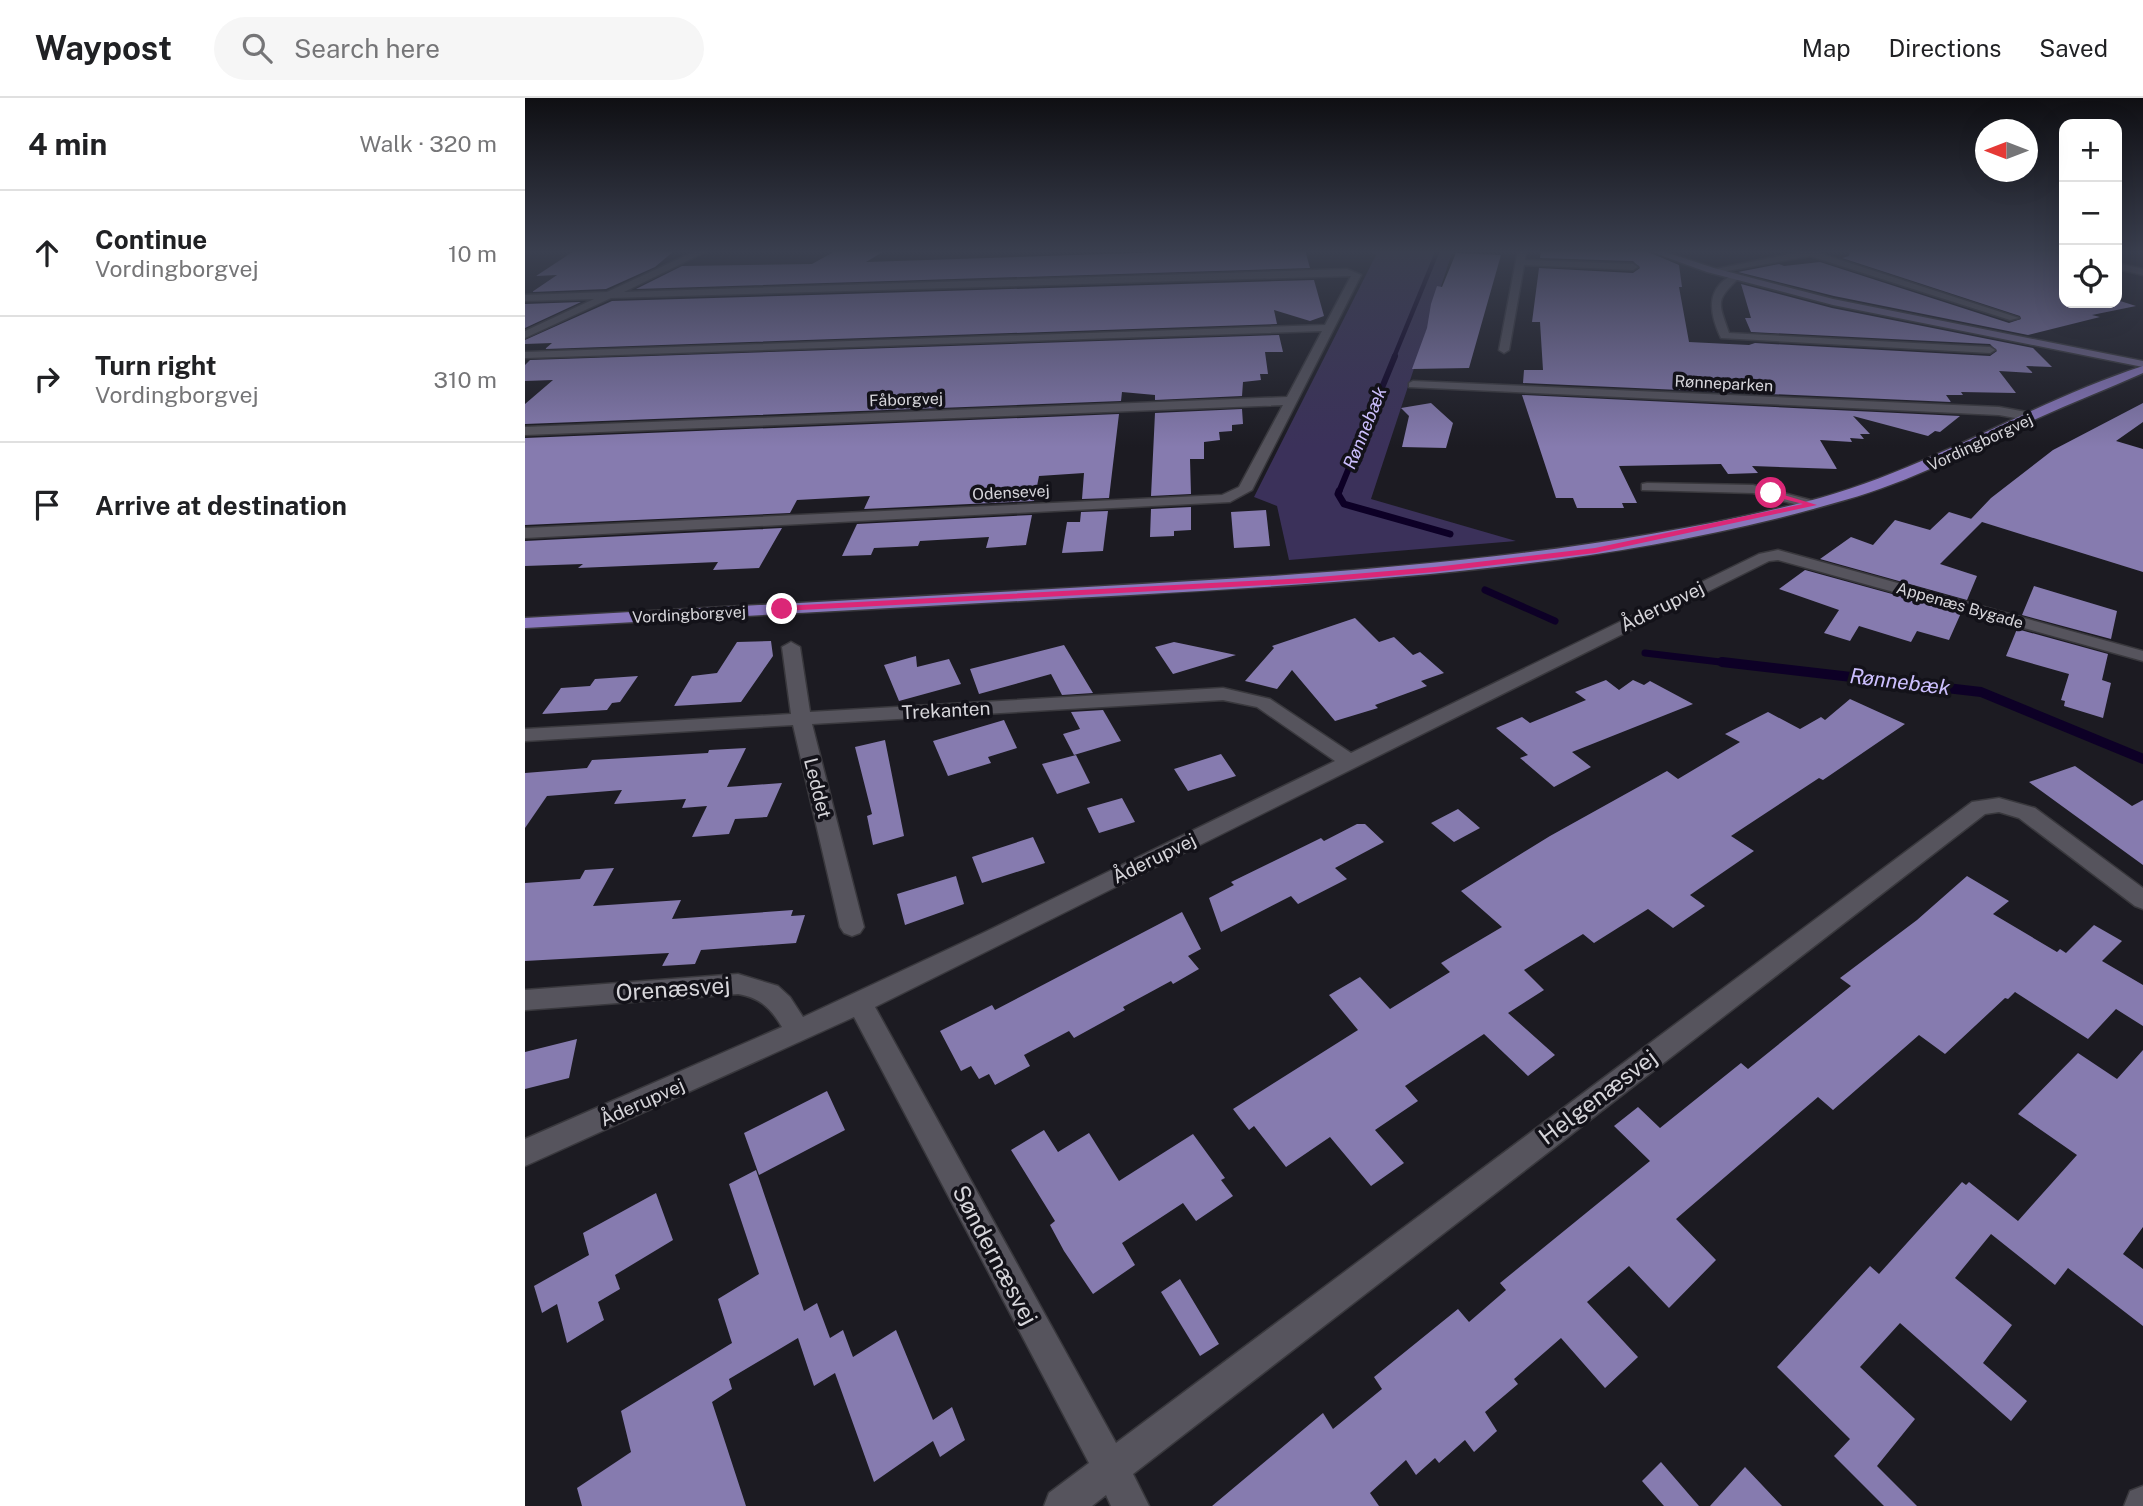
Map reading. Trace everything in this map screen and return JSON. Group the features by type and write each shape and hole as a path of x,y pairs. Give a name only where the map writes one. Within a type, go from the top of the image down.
{"main road":[{"name":"Vordingborgvej","path":"525,623 1307,580 1595,550 1813,505 1937,464 2032,416 2143,366"}],"street":[{"path":"525,335 566,316"},
{"name":"Odensevej","path":"525,533 1225,499 1245,490 1334,316"},
{"path":"1504,350 1510,316"},
{"path":"1719,316 1725,336 1990,350"},
{"path":"1895,316 2143,366"},
{"path":"2007,316 2014,318"},
{"path":"525,355 1327,328"},
{"name":"Rønneparken","path":"1413,385 1999,411 2032,416"},
{"name":"Fåborgvej","path":"525,431 1289,401"},
{"path":"1647,486 1753,489 1813,505"},
{"name":"Appenæs Bygade","path":"1778,555 2143,656"},
{"name":"Åderupvej","path":"525,1153 646,1102 860,1003 1715,580 1765,557 1778,555"},
{"name":"Leddet","path":"791,647 800,718 852,927"},
{"name":"Trekanten","path":"525,735 1223,694 1263,703 1349,761"},
{"name":"Helgenæsvej","path":"1062,1506 1979,807 1999,805 2027,813 2143,900"},
{"name":"Orenæsvej","path":"525,1000 738,984 762,988 779,999 798,1032"},
{"name":"Søndernæsvej","path":"860,1003 1131,1506"}],"shaded area":[{"path":"1345,316 1431,316 1371,499 1516,541 1289,560 1277,506 1254,497"}],"building":[{"path":"525,316 551,316 525,328"},
{"path":"579,316 1275,316 1277,324 545,349 552,343 525,344 525,340"},
{"path":"1293,316 1324,316 1310,321"},
{"path":"1429,316 1484,316 1469,368 1412,369"},
{"path":"1533,316 1684,316 1689,342 1990,356 1997,351 1990,344 1751,332 1745,318 1751,318 1750,316 1871,316 2033,348 2052,367 2026,366 2033,373 1999,371 2016,393 1961,392 1963,395 1946,395 1951,402 1523,383 1524,370 1543,370 1540,322 1532,322"},
{"path":"1932,316 1986,316 2009,323 2021,319 2019,316 2100,317 2028,335"},
{"path":"1279,335 1283,352 1265,352 1268,374 1260,374 1261,380 1243,382 1242,396 1155,400 1155,395 1122,392 1121,401 525,424 525,404 553,380 525,381 525,365 530,360"},
{"path":"1522,395 1960,416 1940,432 1935,431 1928,436 1853,416 1870,434 1860,434 1864,439 1850,438 1852,442 1820,440 1837,469 1752,466 1758,473 1728,474 1721,464 1619,466 1637,503 1622,503 1624,508 1577,508 1573,498 1556,498"},
{"path":"1431,403 1453,423 1446,448 1402,447 1409,416 1401,408"},
{"path":"2143,403 2143,422 2116,441 2143,449 2143,572 1982,522 1940,564 1977,576 1967,600 1820,559 1851,537 1873,545 1895,520 1930,530 1949,512 1971,519 1991,498 2053,450"},
{"path":"1242,409 1243,424 1232,425 1232,431 1219,432 1220,440 1204,442 1204,459 1190,459 1191,494 1151,496 1155,413"},
{"path":"1119,414 1109,498 1082,499 1084,473 1039,476 1034,501 864,509 870,496 797,500 790,513 525,525 525,438"},
{"path":"1191,507 1191,530 1174,531 1174,536 1150,537 1151,509"},
{"path":"1266,510 1270,546 1234,548 1231,512"},
{"path":"1108,511 1103,551 1062,553 1067,522 1080,522 1081,512"},
{"path":"1032,515 1026,545 986,548 989,537 920,541 918,546 874,548 871,555 842,556 857,524"},
{"path":"782,528 759,568 713,570 718,562 578,568 583,564 525,566 525,541"},
{"path":"1805,570 1961,613 1949,640 1917,631 1911,642 1859,626 1850,641 1824,633 1839,610 1779,589"},
{"path":"2034,586 2117,611 2111,639 2022,615"},
{"path":"1355,618 1379,642 1394,637 1413,655 1420,652 1444,673 1421,681 1427,686 1375,705 1378,708 1335,721 1292,670 1277,689 1245,681 1274,648 1272,646"},
{"path":"2017,629 2108,654 2102,680 2111,683 2103,718 2064,706 2065,701 2061,700 2069,674 2006,656"},
{"path":"771,641 773,656 741,702 674,706 692,676 717,673 737,642"},
{"path":"1174,642 1236,655 1173,674 1155,647"},
{"path":"1064,645 1093,693 1062,695 1051,674 979,694 970,669"},
{"path":"916,656 917,667 949,659 961,684 899,701 884,665"},
{"path":"638,676 620,702 612,703 607,710 542,714 561,688 590,686 595,679"},
{"path":"1606,680 1619,690 1633,680 1644,685 1650,681 1693,704 1572,752 1591,767 1554,787 1520,758 1528,755 1496,728 1522,717 1530,723 1586,700 1575,692"},
{"path":"1850,699 1905,724 1823,780 1819,778 1731,836 1754,851 1690,895 1705,906 1673,928 1648,909 1594,943 1583,934 1524,970 1544,990 1508,1013 1555,1055 1528,1076 1484,1034 1405,1086 1418,1101 1375,1130 1404,1163 1371,1186 1330,1137 1286,1167 1254,1126 1249,1130 1233,1109 1358,1030 1329,995 1360,977 1390,1009 1450,972 1441,963 1502,927 1461,891 1550,836 1667,771 1678,779 1740,742 1725,734 1768,712 1800,729 1821,717 1825,720"},
{"path":"1103,710 1121,741 1074,755 1063,734 1080,729 1071,712"},
{"path":"1004,720 1017,748 988,757 991,763 948,776 933,741"},
{"path":"885,740 904,836 873,845 867,816 872,814 855,747"},
{"path":"746,748 727,787 782,783 767,817 735,819 729,834 692,837 707,806 682,808 686,799 614,804 622,790 547,796 525,828 525,773 587,768 592,760"},
{"path":"1221,754 1236,776 1188,791 1174,769"},
{"path":"1076,755 1090,783 1057,794 1042,764"},
{"path":"2075,766 2132,806 2143,800 2143,865 2029,782"},
{"path":"1122,798 1135,822 1099,833 1087,808"},
{"path":"1458,809 1480,828 1454,842 1431,823"},
{"path":"1357,824 1365,824 1384,842 1335,868 1347,879 1298,904 1291,896 1221,932 1209,898 1234,885 1231,882 1321,838 1324,841"},
{"path":"1033,837 1045,863 982,883 972,857"},
{"path":"614,868 593,906 681,900 672,919 793,910 791,916 805,915 796,943 701,950 695,964 662,966 669,953 525,961 525,883 580,879 585,870"},
{"path":"956,876 964,904 905,925 897,894"},
{"path":"1967,876 2009,901 1993,914 2057,952 2060,949 2066,953 2094,925 2122,941 2102,961 2143,985 2143,1026 2116,1009 2088,1039 2015,992 2008,999 2005,998 1945,1054 1919,1035 1833,1110 1818,1097 1676,1219 1716,1260 1669,1308 1629,1266 1587,1302 1638,1357 1605,1388 1561,1338 1514,1379 1518,1384 1485,1412 1497,1431 1474,1452 1465,1440 1439,1463 1435,1458 1416,1475 1406,1460 1370,1493 1379,1506 1212,1506 1323,1413 1333,1429 1382,1389 1374,1377 1458,1309 1469,1322 1506,1290 1500,1283 1650,1161 1614,1126 1638,1107 1660,1128 1741,1063 1748,1069 1851,986 1840,978 1917,920"},
{"path":"1182,912 1201,949 1188,956 1199,969 1123,1007 1125,1010 1074,1038 1069,1031 1024,1055 1030,1066 995,1085 989,1074 979,1079 971,1066 961,1071 940,1031 992,1005 995,1010"},
{"path":"577,1039 569,1078 525,1089 525,1052"},
{"path":"2143,1050 2143,1227 2123,1254 2143,1269 2143,1326 2068,1268 2055,1285 1991,1234 1955,1278 2012,1325 1983,1363 2027,1401 2011,1421 1900,1323 1860,1367 1915,1419 1877,1466 1917,1506 1884,1506 1834,1456 1850,1439 1777,1367 1870,1266 1879,1274 1962,1182 1966,1185 1969,1182 2018,1221 2077,1155 2018,1114 2078,1053 2117,1079"},
{"path":"827,1091 845,1130 759,1175 744,1133"},
{"path":"1044,1130 1058,1152 1089,1133 1119,1181 1193,1134 1225,1178 1221,1180 1233,1196 1196,1221 1183,1203 1122,1243 1135,1265 1093,1294 1064,1251 1050,1225 1055,1221 1011,1150"},
{"path":"756,1170 804,1311 817,1303 830,1338 843,1330 853,1357 896,1330 933,1420 952,1407 965,1440 940,1457 933,1441 874,1482 835,1373 814,1386 798,1338 729,1379 732,1389 712,1402 746,1506 582,1506 577,1488 631,1452 621,1411 732,1343 718,1299 759,1274 729,1184"},
{"path":"656,1193 673,1240 615,1275 620,1289 598,1302 604,1320 567,1343 557,1304 542,1313 534,1286 589,1255 583,1233"},
{"path":"1180,1279 1219,1344 1200,1356 1161,1292"},
{"path":"1661,1462 1699,1506 1664,1506 1642,1481"},
{"path":"1745,1467 1782,1506 1710,1506"}],"waterway":[{"name":"Rønnebæk","path":"1394,357 1411,316"},
{"name":"Rønnebæk","path":"1339,492 1395,356"},
{"name":"Rønnebæk","path":"1339,491 1344,504 1450,534"},
{"name":"Rønnebæk","path":"1485,590 1555,621"},
{"name":"Rønnebæk","path":"1645,653 1737,664"},
{"name":"Rønnebæk","path":"1722,662 1981,692 2143,759"}],"route":[{"path":"782,609 1307,580 1435,569 1595,550 1813,505 1771,493"}]}
